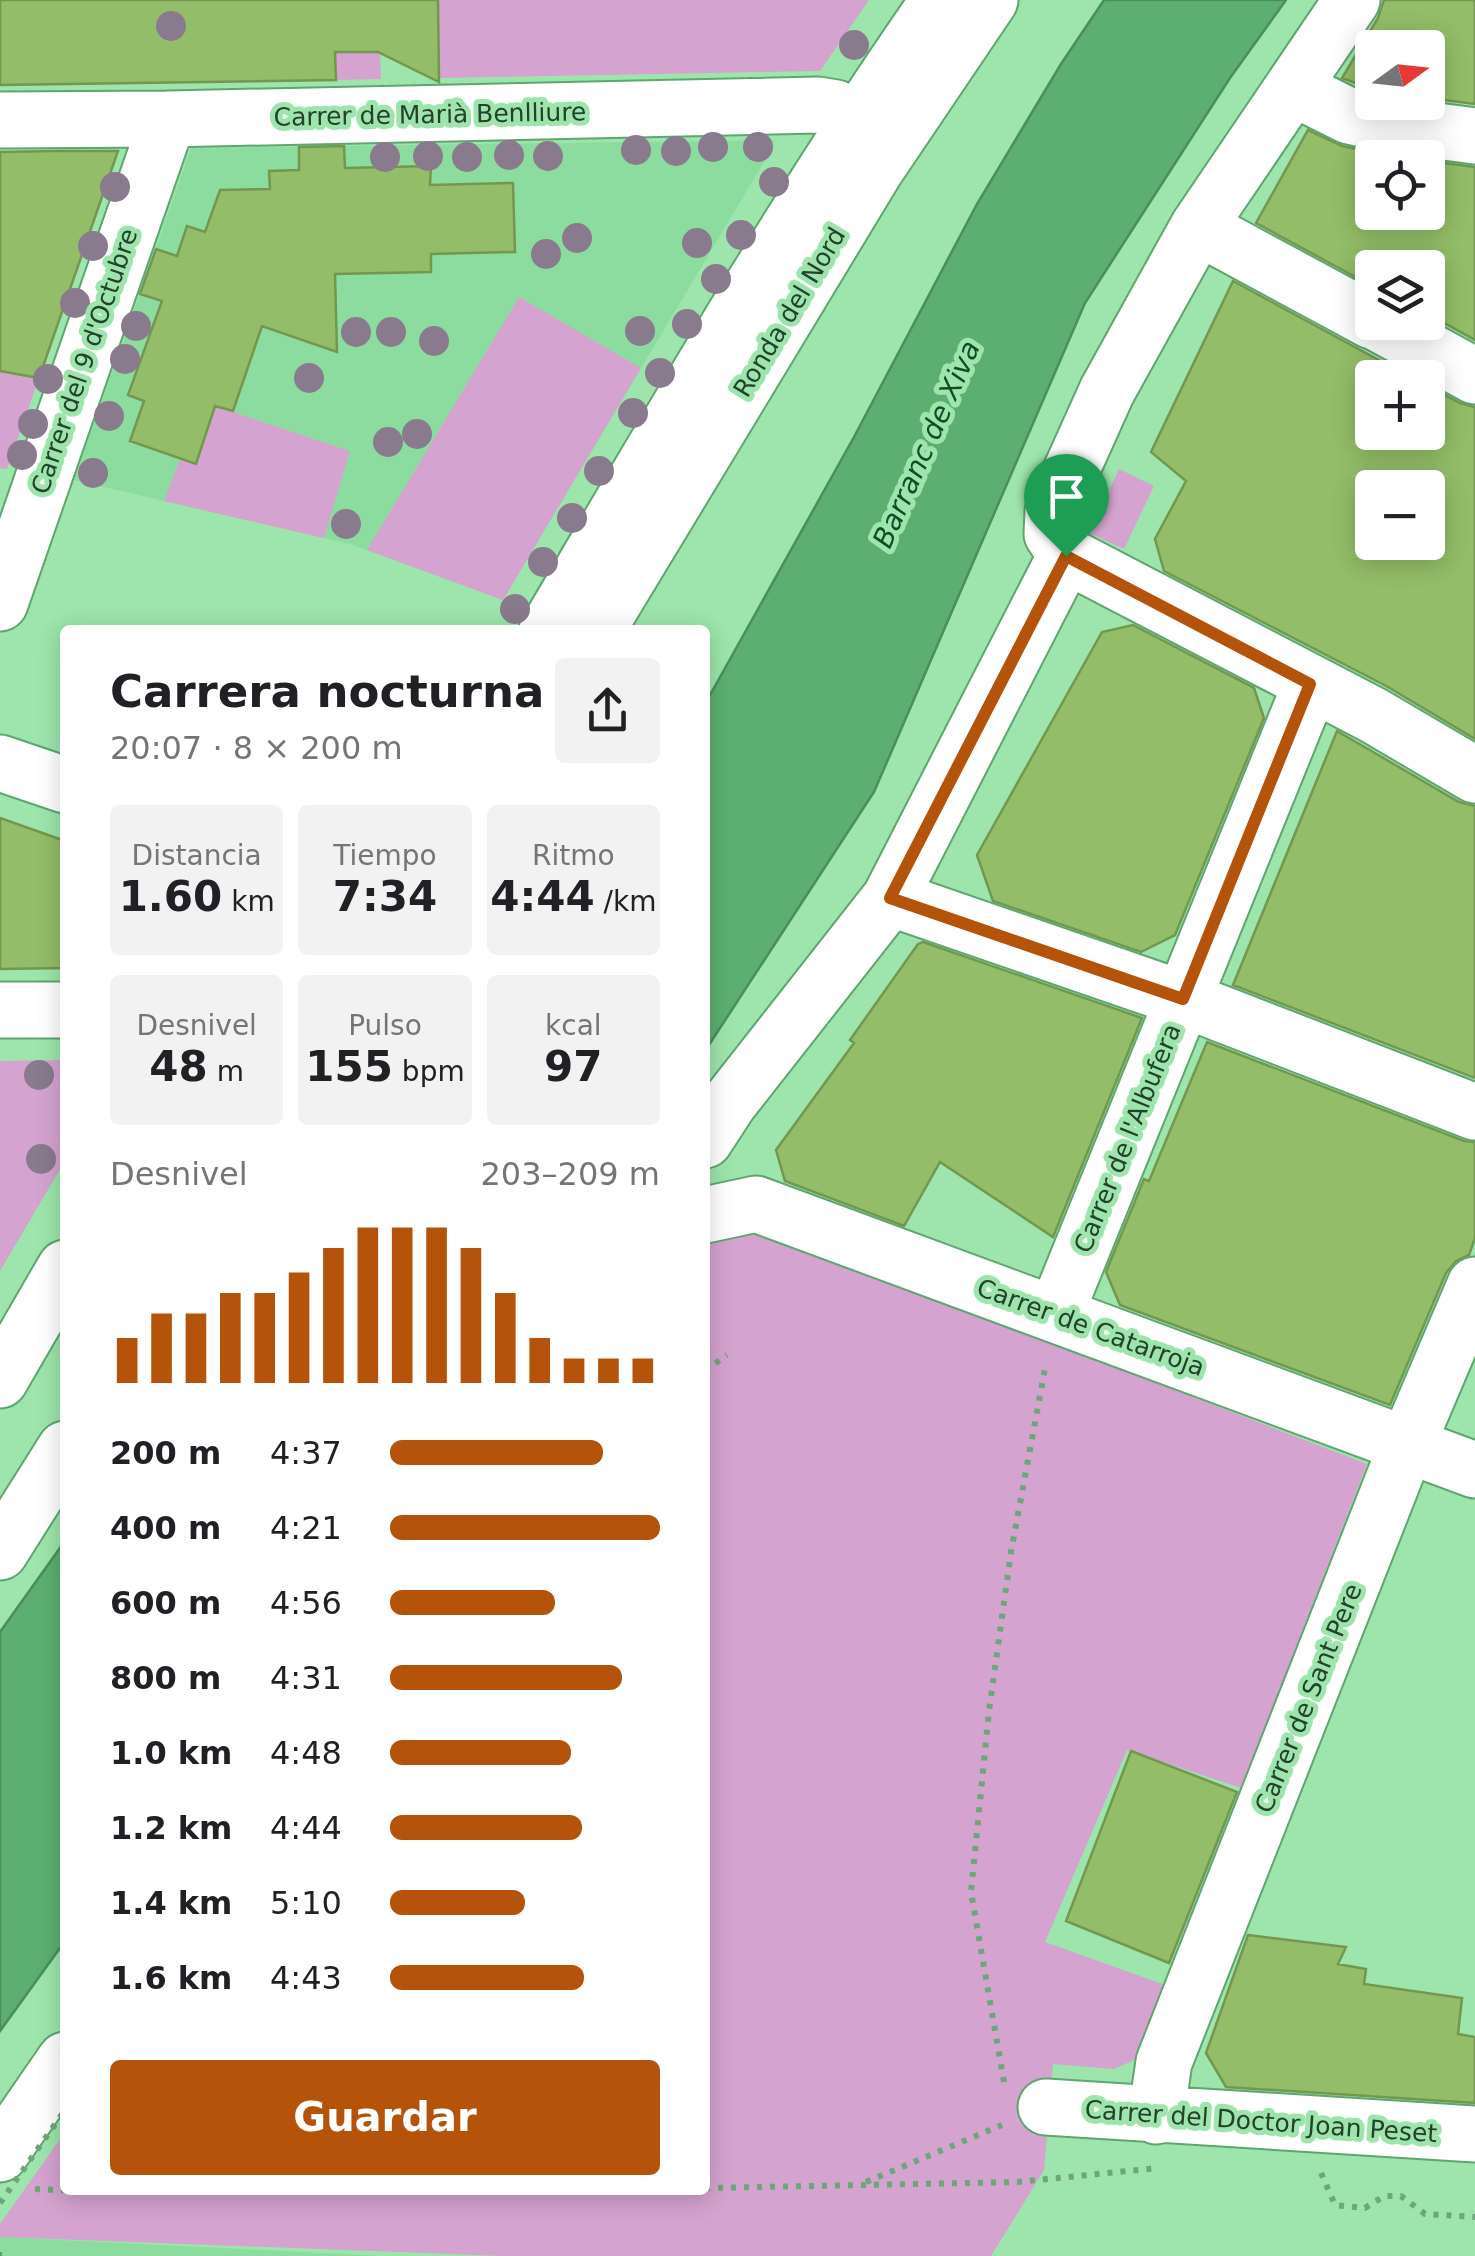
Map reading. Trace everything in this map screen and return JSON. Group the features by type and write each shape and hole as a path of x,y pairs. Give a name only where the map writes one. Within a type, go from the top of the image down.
{"street":[{"name":"Ronda del Nord","path":"550,625 857,118 939,0"},
{"name":"Ronda del Nord","path":"601,625 876,169 990,0"},
{"path":"1352,0 1198,227 1107,391 1054,510 1052,534 1066,556 1373,714 1475,775"},
{"path":"1292,88 1349,116 1475,136"},
{"name":"Carrer de Marià Benlliure","path":"0,120 168,120 818,105 857,118"},
{"name":"Carrer del 9 d'Octubre","path":"0,604 168,120"},
{"path":"1198,227 1355,312"},
{"path":"1408,340 1475,376"},
{"path":"730,1209 738,1161 717,1122 890,898 1066,556"},
{"name":"Carrer de l'Albufera","path":"1056,1313 1310,684"},
{"path":"0,763 60,783"},
{"path":"890,898 1183,999 1475,1112"},
{"path":"0,1010 60,1010"},
{"name":"Carrer de Catarroja","path":"730,1209 1056,1313 1475,1470"},
{"path":"0,1380 60,1277"},
{"name":"Carrer de Sant Pere","path":"1163,2141 1164,2062 1407,1445 1475,1285"},
{"path":"0,1552 60,1458"},
{"path":"0,2154 60,2067"},
{"name":"Carrer del Doctor Joan Peset","path":"1046,2106 1163,2141 1475,2134"}],"path":[{"path":"1046,2106 1006,2091 971,1892 989,1712 1011,1552 1056,1313"},
{"path":"710,1367 727,1355"},
{"path":"862,2184 1046,2106"},
{"path":"0,2203 60,2117"},
{"path":"710,2188 1018,2182 1163,2141"},
{"path":"1317,2166 1335,2205 1365,2208 1384,2196 1401,2196 1424,2214 1475,2218"},
{"path":"0,2188 60,2190"}],"shaded area":[{"path":"335,0 378,0 381,79 336,80"},
{"path":"438,0 869,0 820,71 439,78"},
{"path":"774,140 503,600 350,544 74,480 191,148"},
{"path":"519,297 641,368 503,600 367,550"},
{"path":"0,371 39,378 7,469 0,468"},
{"path":"215,406 350,451 324,538 164,501 180,459 195,464"},
{"path":"1119,469 1154,486 1124,549 1089,533"},
{"path":"60,1060 60,1169 0,1271 0,1061"},
{"path":"762,1231 1367,1464 1241,1788 1127,1750 1045,1942 1165,1985 1141,2057 1114,2069 1053,2064 1044,2170 991,2256 503,2256 0,2237 0,2224 60,2139 60,2195 710,2195 710,1244"},
{"path":"0,2237 383,2256 0,2256"}],"water":[{"name":"Barranc de Xiva","path":"1104,0 1286,0 1230,78 1085,303 874,792 710,1043 710,695 854,437 977,204"},
{"path":"60,1548 60,1948 0,2031 0,1632"}],"building":[{"path":"0,0 438,0 439,82 378,52 335,52 336,80 0,85"},
{"path":"1384,0 1475,0 1475,104 1445,100 1445,30 1371,30"},
{"path":"1355,56 1355,83 1342,78"},
{"path":"1308,130 1355,149 1355,230 1445,230 1445,163 1475,167 1475,340 1445,323 1445,250 1355,250 1355,277 1256,223"},
{"path":"344,146 345,168 431,166 430,185 513,183 515,252 431,254 431,272 335,274 337,352 262,326 233,411 215,406 196,464 130,441 144,401 128,395 162,301 140,294 156,249 177,256 187,226 205,232 220,190 270,189 269,171 299,170 299,147"},
{"path":"118,151 39,378 0,371 0,152"},
{"path":"1233,281 1379,360 1355,360 1355,450 1445,450 1445,395 1475,407 1475,739 1388,687 1164,571 1155,539 1186,481 1151,452"},
{"path":"1133,625 1254,688 1264,718 1175,935 1141,952 993,901 977,855 1102,632"},
{"path":"1337,731 1459,802 1475,806 1475,1078 1233,985"},
{"path":"0,818 60,839 60,968 0,969"},
{"path":"923,942 1142,1018 1053,1237 940,1162 904,1226 785,1181 776,1150 854,1043 850,1040"},
{"path":"1207,1042 1475,1142 1475,1238 1469,1255 1456,1261 1446,1273 1390,1405 1120,1305 1106,1272"},
{"path":"1131,1751 1237,1792 1169,1963 1066,1921"},
{"path":"1248,1935 1346,1947 1338,1964 1366,1969 1364,1984 1462,1998 1458,2034 1475,2037 1475,2103 1226,2087 1206,2053"}],"route":[{"path":"1066,556 1310,684 1183,999 890,898 1066,556"}]}
